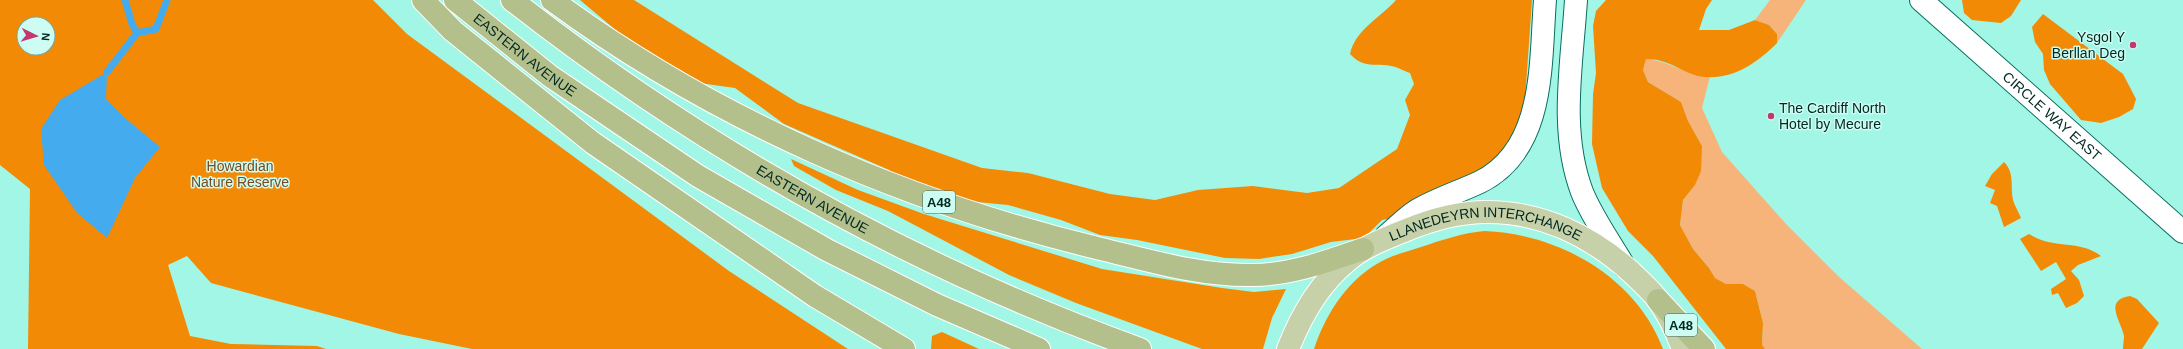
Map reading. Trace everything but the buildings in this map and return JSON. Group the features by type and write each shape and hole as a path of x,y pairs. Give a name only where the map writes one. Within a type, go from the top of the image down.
{"highway":[{"path":"423,0 453,31 593,143 815,296 904,349"},
{"name":"EASTERN AVENUE","path":"455,0 550,76 698,176 827,250 937,305 1039,349"},
{"name":"EASTERN AVENUE","path":"512,0 557,35 678,120 797,192 885,240 947,269 1062,319 1140,349"},
{"name":"A48","path":"552,0 577,19 673,79 742,119 880,180 1002,223 1166,265 1233,275 1254,275 1287,271 1373,244"},
{"name":"A48","path":"1658,300 1704,349"}],"main road":[{"name":"LLANEDEYRN INTERCHANGE","path":"1288,349 1297,326 1310,303 1319,290 1346,262 1373,244 1414,227 1455,215 1487,212 1533,218 1562,226 1595,243 1624,266 1658,300 1683,349"}],"street":[{"path":"1373,244 1415,212 1494,173 1518,149 1526,133 1537,92 1545,0"},
{"path":"1576,0 1570,96 1569,144 1583,193 1591,211 1624,266"},
{"name":"CIRCLE WAY EAST","path":"1921,0 2183,232"}],"shaded area":[{"path":"1770,0 1806,0 1777,43 1777,34 1769,25 1755,20"},
{"path":"1646,59 1663,62 1694,74 1710,76 1702,108 1722,152 1786,224 1838,276 1922,349 1765,349 1762,345 1763,323 1755,291 1743,284 1726,284 1715,278 1709,268 1693,249 1680,225 1683,200 1695,185 1702,146 1688,121 1681,102 1648,82 1643,70"}],"green space":[{"name":"Howardian Nature Reserve","path":"0,0 373,0 407,34 729,271 848,349 472,349 399,334 211,283 187,256 168,265 190,336 231,344 317,346 326,349 28,349 30,189 0,165"},
{"path":"580,0 634,0 798,103 982,168 1028,173 1110,194 1155,200 1198,190 1253,186 1307,193 1339,188 1397,149 1410,115 1405,100 1414,84 1410,73 1399,68 1385,65 1365,64 1355,59 1350,54 1357,38 1369,24 1396,0 1532,0 1524,114 1499,162 1398,217 1382,220 1364,238 1331,242 1292,254 1259,259 1225,258 1137,240 1100,235 1061,220 1008,205 977,202 900,181 889,170 784,124 735,88 692,82 618,32"},
{"path":"1606,0 1712,0 1706,9 1699,30 1729,30 1755,20 1769,25 1777,34 1777,43 1769,51 1742,70 1732,74 1710,77 1698,76 1666,62 1646,59 1643,70 1648,82 1681,102 1688,121 1702,146 1701,171 1695,185 1683,200 1680,225 1693,249 1709,268 1715,278 1726,284 1743,284 1755,291 1763,323 1762,345 1765,349 1726,349 1653,256 1628,231 1602,188 1592,144 1593,94 1596,73 1593,26 1596,11"},
{"path":"1962,0 2021,0 2011,16 2001,23 1972,20 1964,13"},
{"path":"2043,14 2123,74 2136,99 2133,109 2119,117 2101,123 2081,120 2050,84 2044,70 2043,54 2035,42 2032,27"},
{"path":"791,159 858,190 924,214 1102,269 1254,292 1286,289 1272,318 1263,349 1202,349 1076,303 1009,275 888,211 836,190 794,166"},
{"path":"2004,162 2010,171 2014,203 2021,218 2004,227 1997,206 1990,203 1995,190 1985,186 1992,174"},
{"path":"1485,231 1513,234 1540,241 1567,251 1592,264 1614,281 1634,301 1651,323 1663,349 1314,349 1325,322 1341,296 1361,275 1373,266 1394,256 1437,242 1460,235"},
{"path":"2029,234 2047,242 2083,248 2101,256 2078,265 2071,271 2079,280 2084,296 2077,303 2066,308 2058,293 2052,295 2051,289 2066,279 2056,262 2041,271 2020,239"},
{"path":"2130,296 2137,299 2159,323 2142,349 2123,349 2124,336 2117,318 2115,306 2122,298"},
{"path":"942,332 979,349 931,349 932,336"}],"water":[{"path":"107,72 106,99 125,118 160,147 135,178 107,238 77,213 44,165 41,129 60,100"}],"waterway":[{"path":"107,72 137,33 132,24 125,0"},
{"path":"137,33 156,29 167,0"}],"place":[{"name":"Ysgol Y Berllan Deg","path":"2133,45"},
{"name":"The Cardiff North Hotel by Mecure","path":"1771,116"}]}
